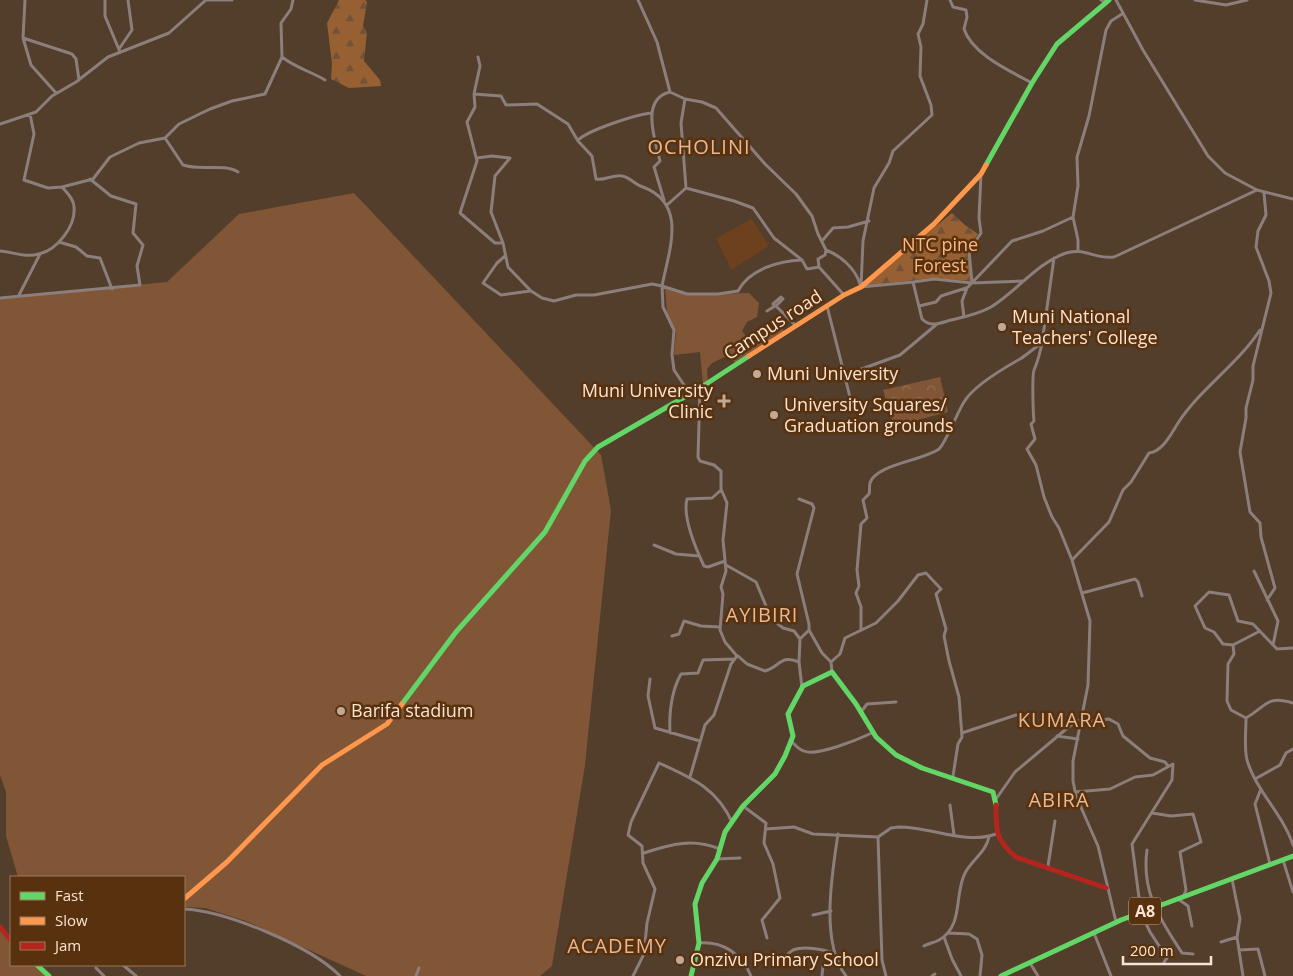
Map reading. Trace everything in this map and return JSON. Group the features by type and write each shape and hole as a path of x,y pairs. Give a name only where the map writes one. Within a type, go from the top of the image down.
{"street":[{"path":"25,0 23,38 31,65 43,75 56,93"},
{"path":"105,0 105,16 119,51"},
{"path":"119,51 132,30 128,0"},
{"path":"0,124 42,108 56,93 79,80 104,59 119,51 169,34 206,0 232,0"},
{"path":"30,114 34,134 24,180 48,188 62,187 90,179 94,177 110,157 139,143 165,138 179,124 210,109 232,101 265,94 282,57 281,23 291,9 293,0"},
{"path":"638,0 657,42 670,92"},
{"path":"861,287 863,241 869,220 874,188 889,163 893,151 932,115 931,105 920,76 921,47 918,34 923,24 927,0"},
{"path":"950,0 953,7 966,10 967,17 964,29 972,43 990,58 1032,83"},
{"path":"1116,0 1122,14 1208,156 1226,172 1257,190 1293,199"},
{"path":"1195,0 1226,5 1247,0"},
{"name":"Campus road","path":"185,898 232,858 322,764 387,724 456,632 545,532 585,461 601,444 700,388 844,295 861,287 934,224 981,174 1032,83 1057,44 1105,1"},
{"path":"1078,250 1078,240 1072,217 1078,186 1076,157 1089,116 1106,30 1111,21 1122,14"},
{"path":"23,38 45,44 75,56 79,80"},
{"path":"282,57 296,68 310,72 325,80"},
{"path":"478,57 480,66 474,94 475,108 468,122 477,158 473,178 465,195 460,213 496,243 503,243"},
{"path":"670,92 685,99 710,104 729,121 759,158 796,194 812,216 826,250 846,262 858,275 861,287"},
{"path":"670,92 657,100 651,113 655,128 654,138 660,161 654,167 667,205 672,231 662,286 663,307 674,330 672,355 674,370 690,394"},
{"path":"474,94 501,96 506,106 538,104 571,127 578,141 592,156 595,176 598,180 624,176 654,191 664,200"},
{"path":"685,99 681,123 686,188"},
{"path":"578,141 594,129 605,128 651,113"},
{"path":"165,138 183,165 208,169 231,168 238,172"},
{"path":"477,158 492,156 510,158 495,176 491,208 503,243 508,266 531,291 542,298 554,301 576,295 599,294 652,284 687,294 730,294 738,291 741,284 750,277 780,261 802,260"},
{"path":"972,283 969,251 981,233 979,218 981,174"},
{"path":"0,298 140,285 137,266 143,245 132,231 137,206 107,193 90,179"},
{"path":"0,252 40,254 54,248 69,226 74,211 73,202 62,187"},
{"path":"667,205 686,188"},
{"path":"686,188 734,200 753,208 774,238 802,260 807,269 819,268"},
{"path":"913,282 922,320 927,324 937,324 964,317 991,307 1054,258 1067,252 1078,250 1103,257 1114,257 1257,190"},
{"path":"1264,193 1266,215 1259,227 1256,247 1271,290 1253,366 1253,380 1246,408 1240,452 1250,512 1260,523 1261,537 1276,588 1267,600"},
{"path":"964,317 962,301 967,288 1012,241 1043,231 1072,217"},
{"path":"822,241 833,228 848,228 869,220"},
{"path":"59,242 76,247 87,256 100,258 112,289"},
{"path":"826,250 825,255 818,259 819,268 844,295"},
{"path":"19,295 40,254"},
{"path":"505,256 497,262 483,283 501,295 531,291"},
{"path":"1054,258 1042,343 1038,365 1034,371 1034,397 1031,403 1034,422 1031,424 1035,439 1027,449 1036,465 1044,497 1052,517 1059,528 1072,560 1090,623 1087,654 1088,680 1082,722 1072,766 1075,792 1098,844 1106,888 1116,923"},
{"path":"861,287 934,279 972,283 1023,281"},
{"path":"919,306 936,302 941,296 967,288"},
{"path":"767,311 775,306 774,304 781,297 783,299 776,306 796,326"},
{"path":"827,306 853,409 850,410"},
{"path":"845,375 900,355 937,324"},
{"path":"1072,560 1109,522 1123,490 1131,482 1149,453 1159,450 1189,406 1238,359 1262,328"},
{"path":"861,630 861,607 856,593 859,586 858,542 862,535 861,524 867,518 863,500 869,494 872,479 882,469 921,459 939,449 963,403 972,391 988,382 1001,369 1022,358 1042,343"},
{"path":"700,388 698,457 702,462 719,468 721,489 727,503 722,540 726,563 721,587 723,594 720,627 725,642 736,657 747,664 765,670 782,660 788,659 799,662"},
{"path":"721,489 712,498 686,500 690,533 699,556 704,566 708,568 726,563 756,582 771,618 784,628 794,631 800,639 799,662 802,688"},
{"path":"799,499 813,506 798,574 798,582 806,605 809,630 822,653 831,662 832,672 872,733 894,753 923,768 952,776 992,792 996,799 996,834 1006,848 1016,857 1048,866 1106,888"},
{"path":"654,545 676,554 699,556"},
{"path":"1254,571 1278,621 1273,646"},
{"path":"831,662 840,654 845,638 872,626 886,614 920,573 924,572 932,578 941,589 936,594 946,629 944,636 958,693 962,733 952,776"},
{"path":"1082,593 1135,579 1138,582 1142,596"},
{"path":"1258,632 1233,645 1221,643 1214,632 1205,628 1195,606 1207,592 1218,592 1230,596 1238,621 1253,624 1258,632 1280,650 1293,648"},
{"path":"672,636 680,632 684,622 701,626 720,627"},
{"path":"800,639 809,630"},
{"path":"1233,645 1234,654 1228,664 1227,703 1232,710 1246,718"},
{"path":"670,733 670,713 675,687 681,674 698,674 703,660 736,657"},
{"path":"690,777 705,725 714,715 736,657"},
{"path":"691,976 699,943 695,904 702,883 717,859 725,832 743,806 775,774 793,733 788,714 802,688 807,683 832,672"},
{"path":"650,679 648,696 654,726 660,730 700,741"},
{"path":"1246,718 1270,700 1279,699 1293,703"},
{"path":"860,712 868,704 896,702"},
{"path":"962,733 1016,716"},
{"path":"1246,718 1247,759 1255,779 1284,824 1293,845"},
{"path":"996,799 1015,772 1077,720 1082,722 1109,719 1118,724 1123,736 1150,758 1165,762 1168,766"},
{"path":"791,741 804,752 814,752 858,740 872,733"},
{"path":"1057,736 1078,739"},
{"path":"1255,779 1280,765 1286,753 1293,749"},
{"path":"633,976 644,954 648,916 655,895 654,884 643,863 644,853 642,846 628,835 631,822 659,763 690,777 703,788 712,791 732,822"},
{"path":"1075,792 1110,789 1135,777 1153,776 1173,764 1173,778 1132,844 1141,913 1150,932 1167,958 1164,962"},
{"path":"1262,790 1255,804 1271,865"},
{"path":"950,805 954,835"},
{"path":"743,806 765,821 764,843 773,864 780,898 762,920 767,938"},
{"path":"1152,813 1171,816 1193,814 1201,842 1180,852 1186,890 1181,898 1188,905 1192,926"},
{"path":"1048,866 1055,821"},
{"path":"766,829 794,827 813,834 878,837 891,828 902,826 954,835 989,837 996,834"},
{"path":"838,834 832,878 833,953 846,976"},
{"path":"878,837 882,960 886,976"},
{"path":"924,946 944,937 948,933 959,907 966,871 986,846 989,837"},
{"path":"644,853 694,842 720,849"},
{"path":"1147,850 1148,874 1154,908 1182,953 1193,954"},
{"name":"A8","path":"1001,976 1116,923 1293,856"},
{"path":"717,859 740,858"},
{"path":"1283,860 1293,892"},
{"path":"1232,879 1240,919 1237,937 1243,976"},
{"path":"185,909 214,914 309,952 340,976"},
{"path":"813,915 831,911"},
{"path":"0,927 10,939"},
{"path":"948,933 969,934 977,939 982,955 980,976"},
{"path":"1094,933 1111,976"},
{"path":"944,937 961,976"},
{"path":"1221,942 1237,937"},
{"path":"699,943 714,943 734,952 743,960 751,976"},
{"path":"1239,950 1258,948 1265,976"},
{"path":"779,964 791,952 797,949 833,953"},
{"path":"1030,963 1038,976"},
{"path":"38,966 49,976"},
{"path":"124,966 136,976"},
{"path":"822,976 823,966"},
{"path":"96,968 104,976"},
{"path":"416,976 419,968"}],"shaded area":[{"path":"752,219 769,246 731,270 716,238"}],"green space":[{"path":"339,0 365,0 367,2 363,26 367,32 364,61 380,80 381,86 349,88 331,79 332,64 327,23"},
{"path":"354,193 601,455 611,510 585,765 552,966 540,976 366,976 246,921 205,908 185,907 185,876 18,876 6,836 6,792 0,775 0,298 167,282 239,214"},
{"name":"NTC pine Forest","path":"952,213 978,234 971,243 963,239 961,241 968,247 972,281 932,278 863,286"},
{"path":"665,287 675,291 696,294 749,293 759,303 757,317 747,322 742,331 748,339 764,335 776,325 782,327 785,333 736,363 727,356 712,363 707,369 708,383 703,385 700,352 674,355 676,332 667,312"},
{"path":"940,377 948,412 894,426 883,390"},
{"path":"0,930 10,940 10,966 36,966 48,976 0,976"}],"traffic: fast":[{"path":"986,165 1032,83 1057,44 1109,0"},
{"path":"402,704 456,632 545,532 585,461 598,447 700,388 749,356"},
{"path":"691,976 699,943 695,904 702,883 717,859 725,832 743,806 775,774 785,756 793,736 788,714 803,686 832,672 856,704 876,737 896,755 922,768 993,792 996,805"},
{"path":"1001,976 1121,920 1293,856"},
{"path":"38,966 49,976"}],"traffic: slow":[{"path":"749,356 844,295 861,287 934,224 981,174 986,165"},
{"path":"185,898 227,862 322,765 387,724 402,704"}],"traffic: jam":[{"path":"996,805 996,821 1000,840 1016,857 1106,888"},
{"path":"0,927 10,939"}],"place":[{"name":"Muni National Teachers' College","path":"1002,327"},
{"name":"Muni University","path":"757,374"},
{"name":"Muni University Clinic","path":"724,401"},
{"name":"University Squares/ Graduation grounds","path":"774,415"},
{"name":"Barifa stadium","path":"341,711"},
{"name":"Onzivu Primary School","path":"680,960"}],"district":[{"name":"OCHOLINI","path":"699,147"},
{"name":"AYIBIRI","path":"762,615"},
{"name":"KUMARA","path":"1062,720"},
{"name":"ABIRA","path":"1059,800"},
{"name":"ACADEMY","path":"617,946"}]}
